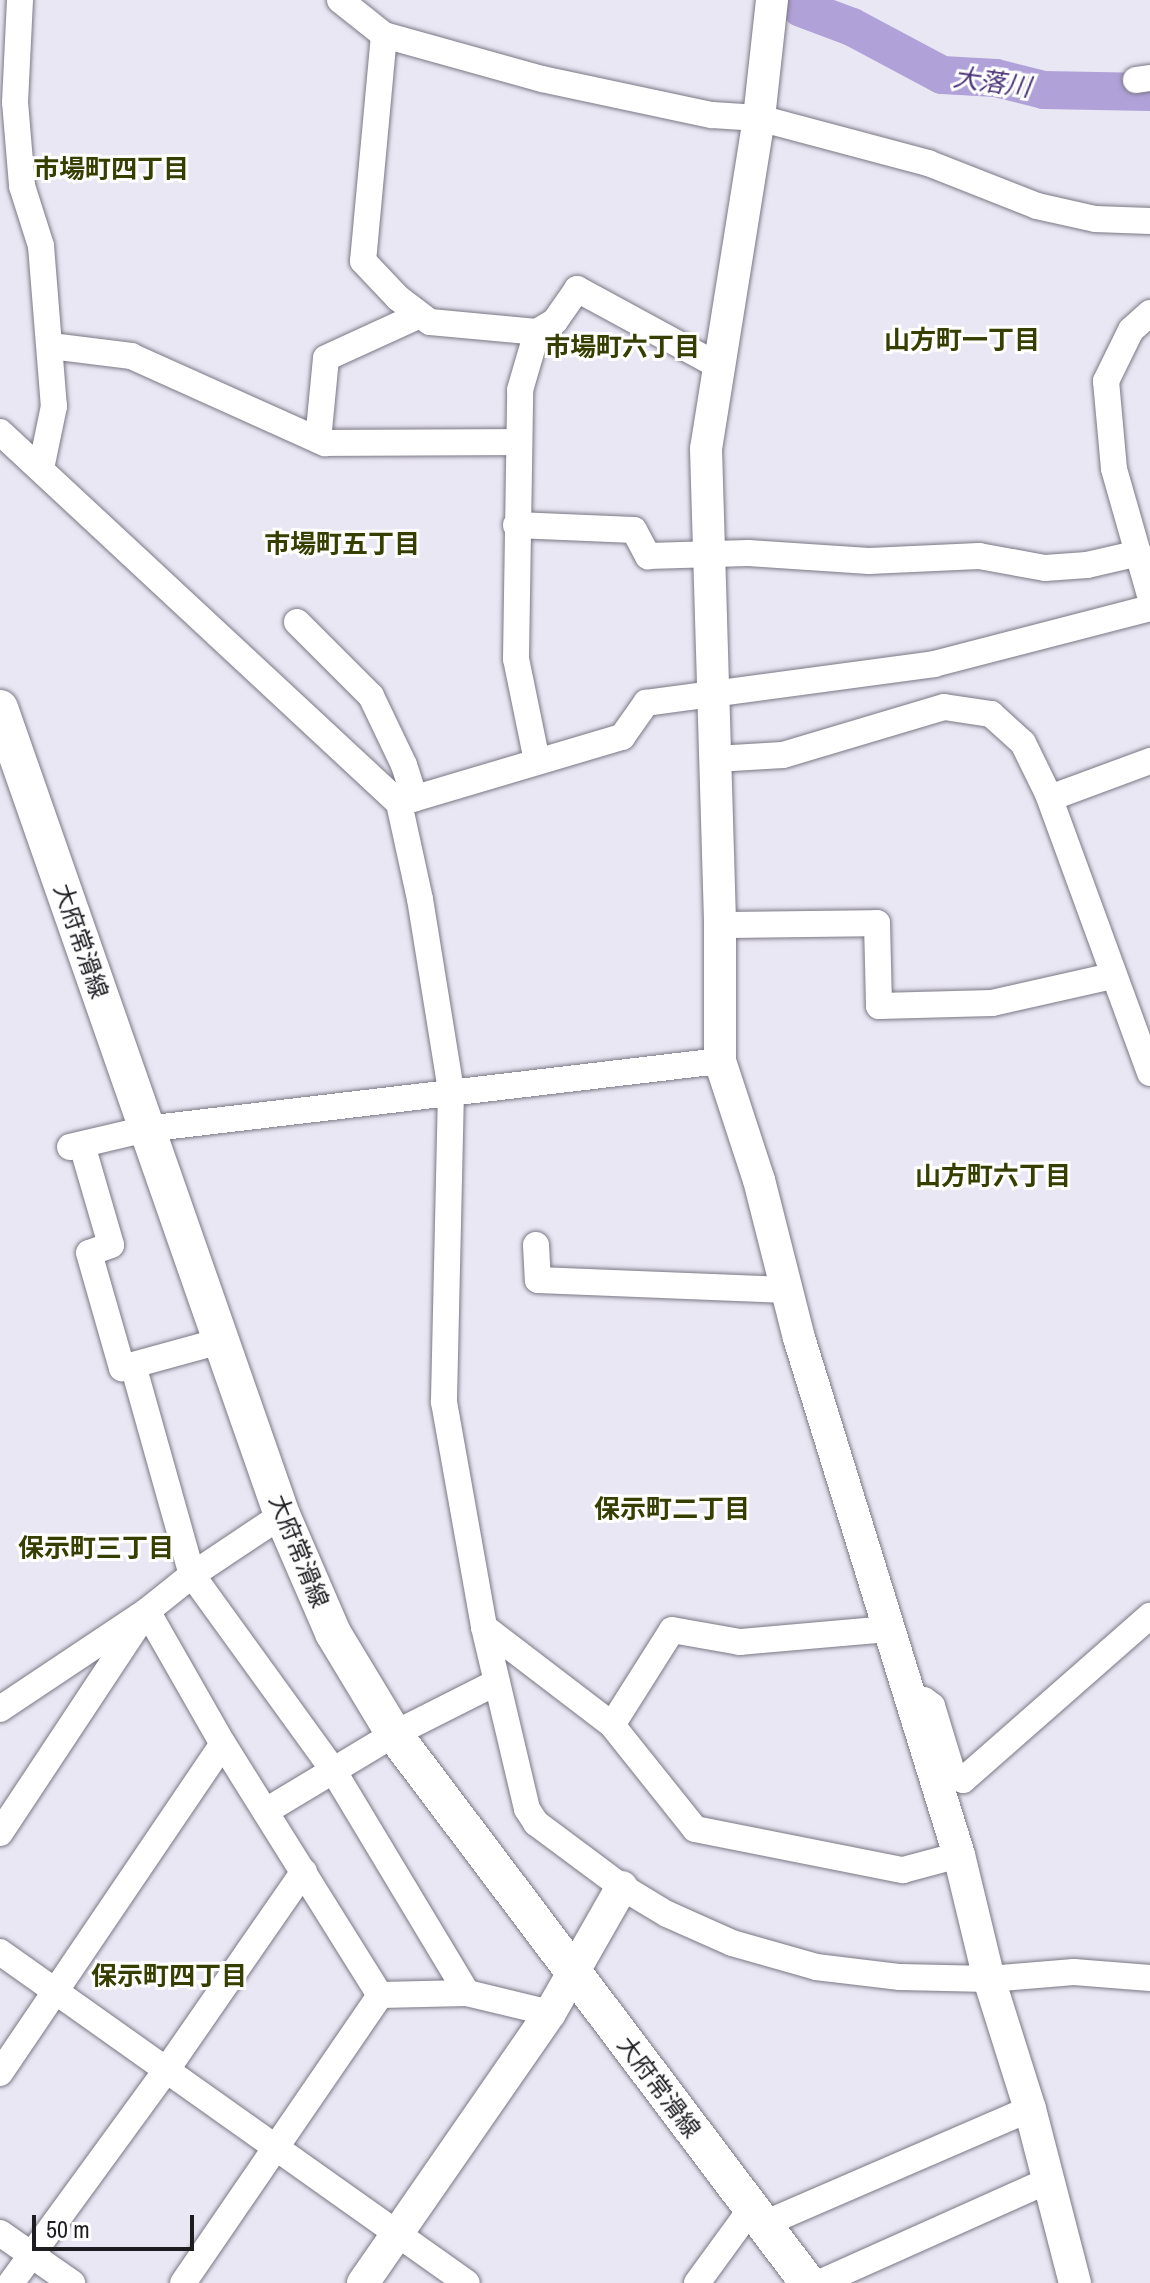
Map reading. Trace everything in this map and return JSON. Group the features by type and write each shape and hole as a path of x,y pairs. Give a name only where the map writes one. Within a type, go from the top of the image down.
{"main road":[{"name":"大府常滑線","path":"2,722 282,1515 333,1633 394,1734 808,2283"}],"street":[{"path":"20,0 15,102 22,186 41,246 54,406 41,469"},
{"path":"340,0 384,35 542,79 712,115 759,118 928,163 1049,209 1095,219 1150,221"},
{"path":"772,0 759,118 717,365 706,449 720,925 720,1061 759,1180 787,1290 959,1855 989,1979 1030,2109 1075,2283"},
{"path":"384,35 363,261 398,298 430,322 537,332 555,321 577,289 717,365"},
{"path":"1150,313 1131,330 1106,381 1114,469 1150,595"},
{"path":"318,440 326,358 420,315"},
{"path":"537,332 520,390 516,525 516,659 537,761"},
{"path":"51,346 131,356 325,443 518,442"},
{"path":"0,432 159,583 407,801"},
{"path":"516,525 634,530 648,556 748,553 869,561 979,556 1045,568 1087,565 1139,553"},
{"path":"407,801 622,737 646,703 934,664 1150,608"},
{"path":"297,622 371,696 404,765 420,899 451,1091 444,1402 484,1627 527,1809 536,1823 622,1887 714,1936 816,1967 900,1977 989,1979 1074,1972 1150,1978"},
{"path":"934,664 944,707"},
{"path":"715,759 783,755 944,707 991,714 1023,743 1050,798 1112,976 1150,1073"},
{"path":"1050,798 1150,761"},
{"path":"720,925 877,923 879,1006 992,1003 1112,976"},
{"path":"221,1341 122,1368 89,1253 111,1245 76,1146 146,1129 720,1061"},
{"path":"536,1245 538,1280 787,1290"},
{"path":"133,1365 192,1575 333,1770 467,1993"},
{"path":"0,1709 147,1611 192,1575 282,1515"},
{"path":"147,1611 223,1744 380,1995"},
{"path":"0,1833 147,1611"},
{"path":"911,1698 924,1700 932,1706 953,1775 963,1780 1148,1620"},
{"path":"484,1627 612,1725 695,1829 903,1870 959,1855"},
{"path":"612,1725 672,1630 740,1642 889,1629"},
{"path":"266,1811 394,1734 497,1682"},
{"path":"0,2073 223,1744"},
{"path":"11,2283 165,2072 304,1871"},
{"path":"363,2283 550,2013 622,1887"},
{"path":"0,1952 276,2151 467,2283"},
{"path":"380,1995 467,1993 550,2013"},
{"path":"183,2283 380,1995"},
{"path":"697,2283 758,2217 1030,2109"},
{"path":"819,2283 1049,2180"},
{"path":"0,2233 72,2283"}],"waterway":[{"name":"大落川","path":"801,8 852,27 942,75 996,78 1044,90 1150,92"}],"district":[{"name":"市場町四丁目","path":"111,169"},
{"name":"山方町一丁目","path":"962,340"},
{"name":"市場町六丁目","path":"622,347"},
{"name":"市場町五丁目","path":"342,544"},
{"name":"山方町六丁目","path":"993,1176"},
{"name":"保示町二丁目","path":"672,1509"},
{"name":"保示町三丁目","path":"96,1548"},
{"name":"保示町四丁目","path":"169,1976"}]}
